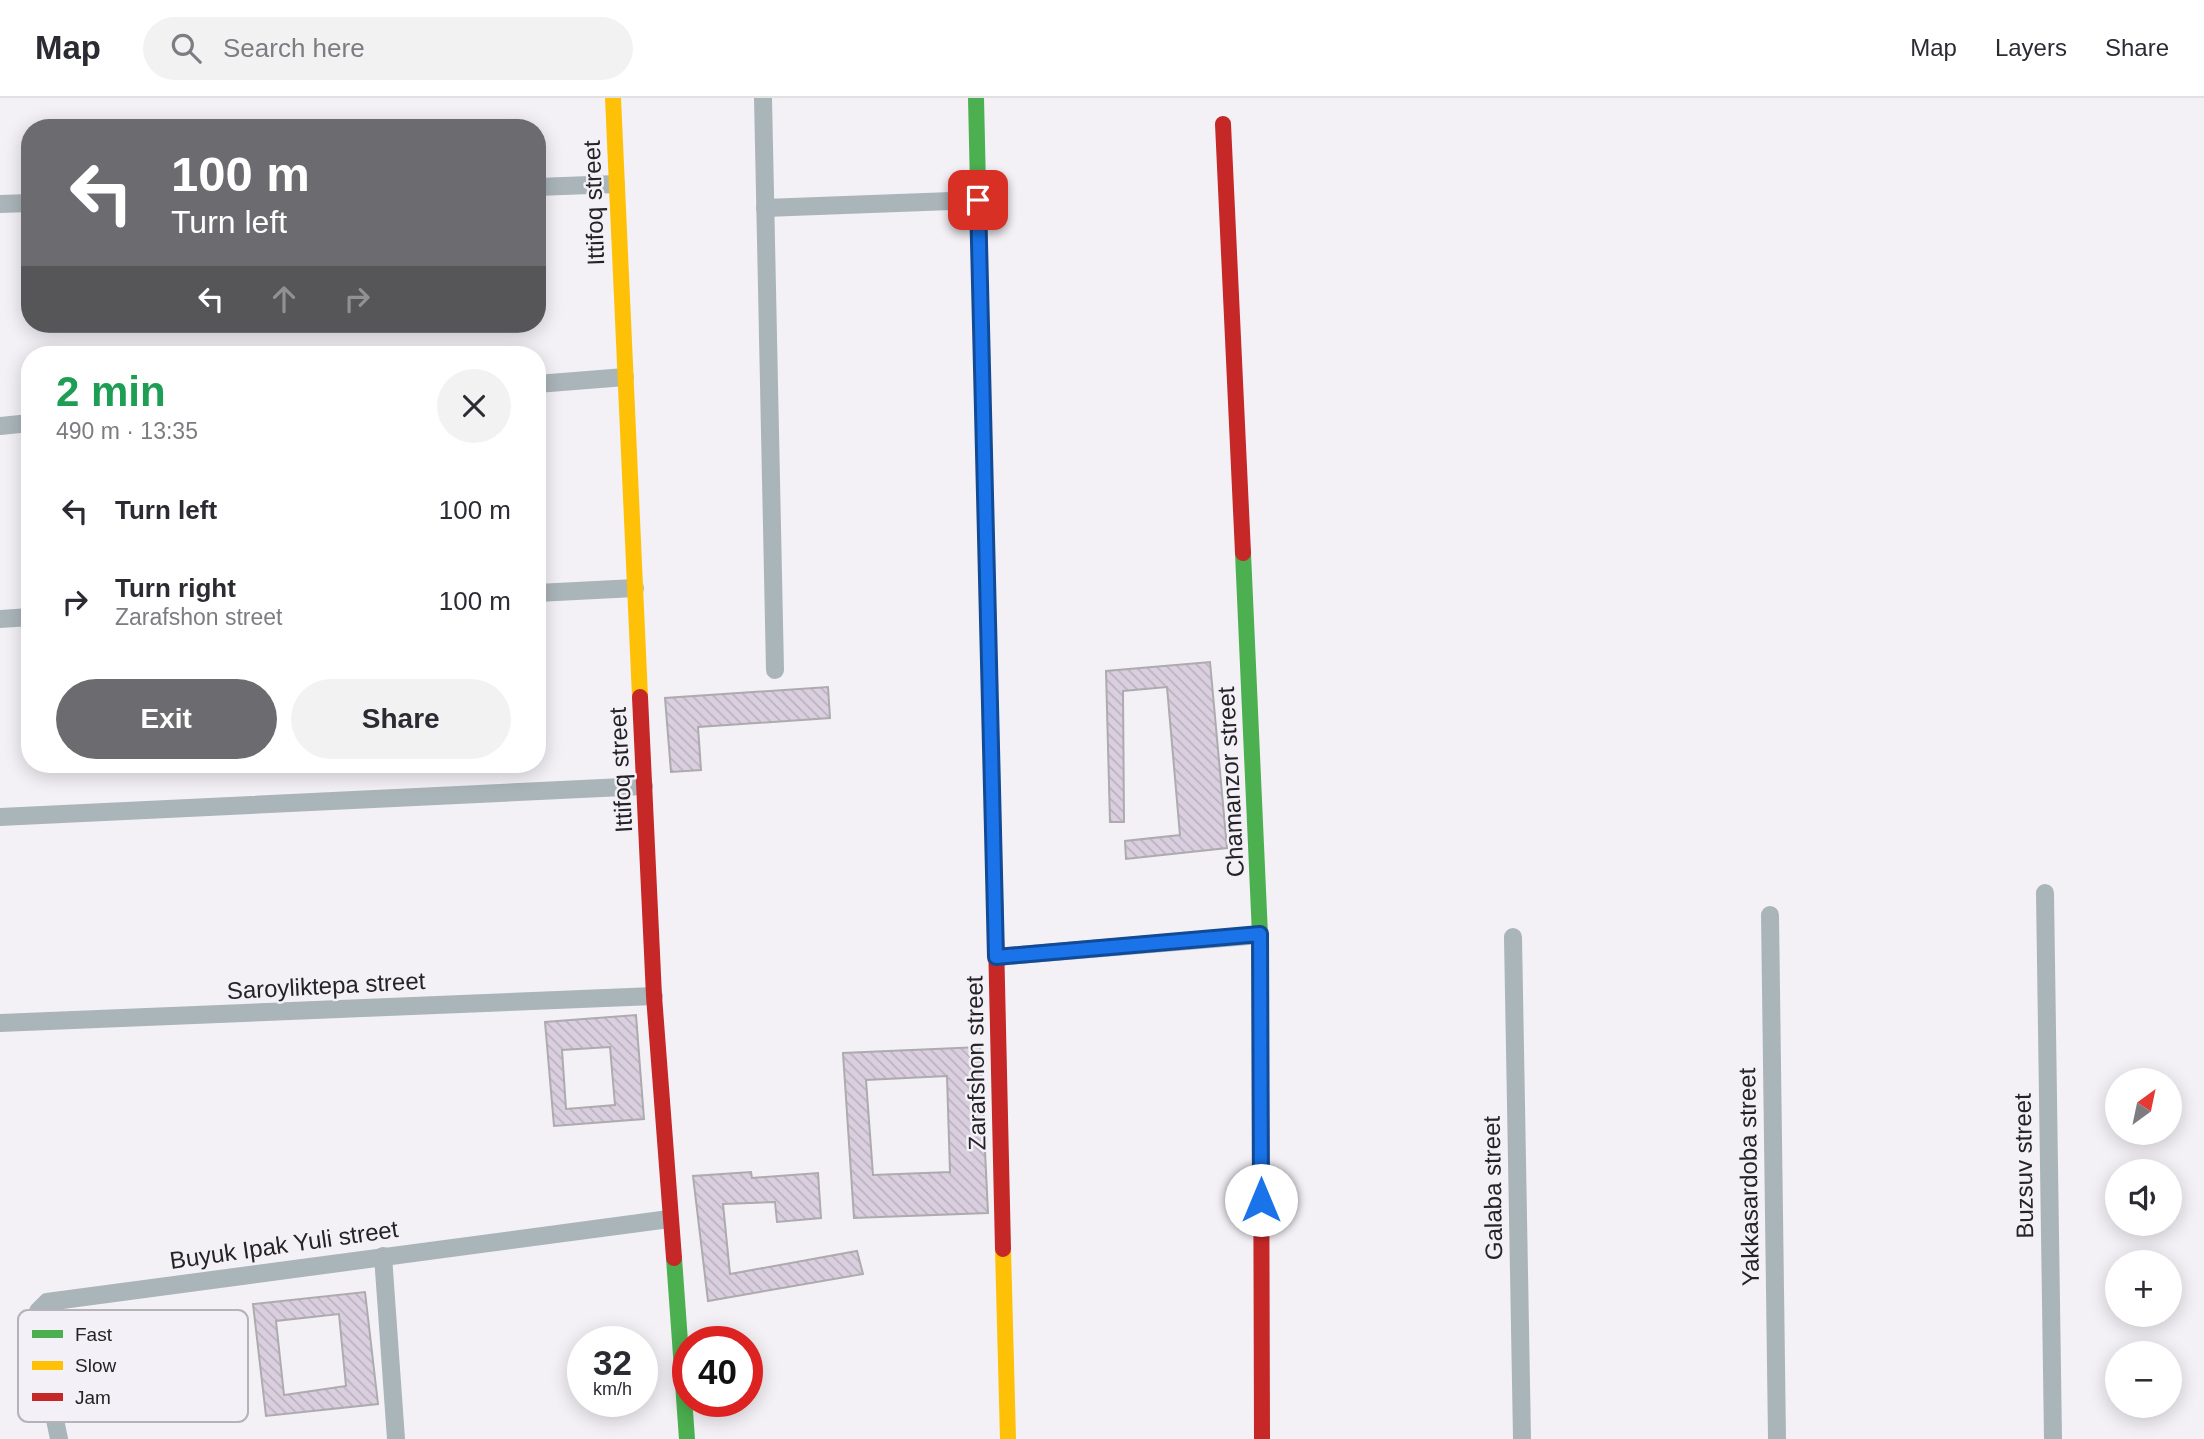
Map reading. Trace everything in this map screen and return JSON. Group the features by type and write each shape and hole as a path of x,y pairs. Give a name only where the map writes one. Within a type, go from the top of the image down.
{"street":[{"name":"Ittifoq street","path":"612,98 654,996 687,1439"},
{"path":"764,98 775,670"},
{"name":"Zarafshon street","path":"976,98 1008,1439"},
{"name":"Chamanzor street","path":"1223,124 1260,934 1262,1439"},
{"path":"546,187 616,184"},
{"path":"765,208 978,200"},
{"path":"0,204 21,203"},
{"path":"546,383 625,377"},
{"path":"0,426 21,424"},
{"path":"546,593 635,588"},
{"path":"0,619 21,618"},
{"path":"0,817 644,786"},
{"name":"Buzsuv street","path":"2045,893 2053,1439"},
{"name":"Yakkasardoba street","path":"1770,915 1777,1439"},
{"path":"996,957 1260,934"},
{"name":"Galaba street","path":"1513,937 1522,1439"},
{"name":"Saroyliktepa street","path":"0,1023 654,996"},
{"name":"Buyuk Ipak Yuli street","path":"39,1310 47,1302 669,1219"},
{"path":"383,1256 396,1439"}],"building":[{"path":"1210,662 1227,848 1126,859 1125,841 1180,835 1167,687 1123,691 1124,822 1110,822 1106,671"},
{"path":"828,687 830,718 698,727 701,770 671,772 665,698"},
{"path":"636,1015 644,1119 554,1126 545,1022","holes":["610,1047 615,1105 566,1109 562,1050"]},
{"path":"980,1047 988,1213 854,1218 843,1053","holes":["947,1076 950,1172 873,1175 866,1080"]},
{"path":"751,1172 752,1178 818,1173 821,1218 777,1222 775,1202 723,1204 730,1274 857,1251 863,1274 708,1301 693,1176"},
{"path":"365,1292 378,1404 266,1416 253,1304","holes":["339,1314 346,1386 284,1395 276,1321"]}],"traffic: fast":[{"path":"976,98 983,409"},
{"path":"1243,553 1260,935 1261,1084"},
{"path":"674,1258 687,1439"}],"traffic: slow":[{"path":"613,98 640,697"},
{"path":"983,409 995,895"},
{"path":"1003,1249 1008,1439"}],"traffic: jam":[{"path":"1223,124 1243,553"},
{"path":"640,697 654,996 674,1258"},
{"path":"995,895 1003,1249"},
{"path":"1261,1084 1262,1439"}],"route":[{"path":"978,200 996,957 1260,934 1261,1200"}]}
